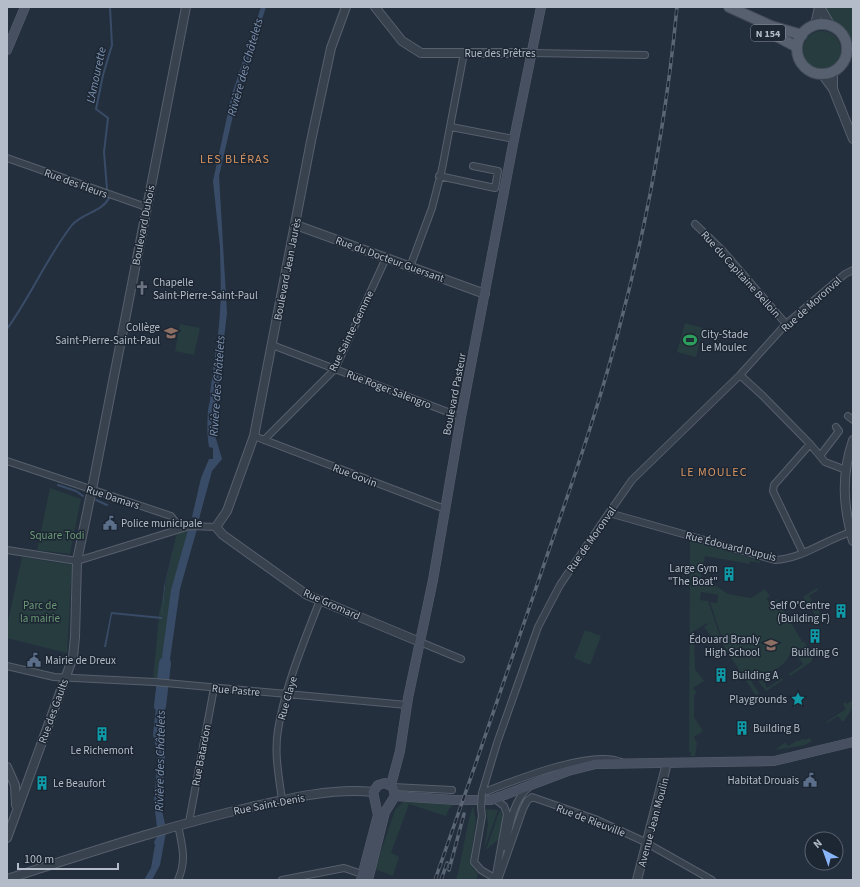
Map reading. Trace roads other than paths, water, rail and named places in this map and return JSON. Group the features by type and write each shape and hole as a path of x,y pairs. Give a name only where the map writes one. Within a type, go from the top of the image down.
{"main road":[{"path":"7,50 25,7"},
{"path":"532,53 541,7"},
{"path":"532,53 547,7"},
{"name":"N 154","path":"729,7 767,32 798,48"},
{"name":"N 154","path":"741,14 783,31 802,35"},
{"path":"815,25 831,26 842,35 850,50 848,62 833,71 822,74 814,72 801,63 798,48 802,35 815,25"},
{"name":"Boulevard Pasteur","path":"389,785 402,740 407,705 445,509 461,417 514,138 532,53"},
{"path":"376,802 382,805 392,800 495,799 587,766 624,763 774,761 853,742"},
{"path":"389,785 392,800 383,819 365,878 378,815 374,792 375,788 389,785"}],"street":[{"name":"Boulevard Dubois","path":"76,561 92,491 186,7"},
{"name":"Boulevard Jean Jaurès","path":"216,527 227,511 254,436 296,225 311,141 331,48 346,7"},
{"name":"Rue des Prêtres","path":"375,7 402,41 414,50 428,53 645,55"},
{"path":"815,25 820,7"},
{"path":"820,7 831,26"},
{"path":"410,267 432,208 450,127 464,53"},
{"path":"833,71 833,89"},
{"path":"822,74 833,89 853,139"},
{"path":"450,127 514,138"},
{"name":"Rue des Fleurs","path":"7,158 146,208"},
{"path":"439,176 495,188 498,171 473,166"},
{"name":"Rue du Capitaine Belloin","path":"695,224 723,251 786,324"},
{"name":"Rue du Docteur Guersant","path":"296,225 485,294"},
{"name":"Rue Sainte-Gemme","path":"264,440 335,369 386,258"},
{"name":"Rue de Moronval","path":"497,880 481,870 474,862 482,816 482,793 497,743 538,627 560,585 632,480 740,375 786,324 844,274 853,270"},
{"name":"Rue Roger Salengro","path":"272,345 461,417"},
{"path":"740,375 810,444 825,462 846,470"},
{"path":"820,456 839,431 836,427"},
{"path":"254,436 264,440"},
{"name":"Rue Govin","path":"264,440 445,509"},
{"path":"853,440 846,470 844,502 853,542"},
{"path":"803,553 773,491 774,485 810,444"},
{"name":"Rue Damars","path":"7,461 92,491 172,516 180,528"},
{"name":"Rue Édouard Dupuis","path":"609,513 773,559 785,559 803,553 832,538 850,532"},
{"path":"7,550 76,561 180,528 200,525 216,527"},
{"name":"Rue Gromard","path":"216,527 223,535 307,595 461,659"},
{"name":"Rue des Gaults","path":"7,838 72,657 75,637 76,561"},
{"name":"Rue Claye","path":"282,800 277,765 278,731 287,694 320,600"},
{"name":"Rue Pastre","path":"7,666 65,677 155,682 407,705"},
{"name":"Rue Batardon","path":"189,822 214,688"},
{"path":"482,793 567,764 611,759 624,763"},
{"name":"Avenue Jean Moulin","path":"637,880 648,844 668,763"},
{"path":"7,767 15,785 16,810"},
{"path":"389,785 452,790"},
{"path":"497,880 515,807 519,797 530,787"},
{"name":"Rue Saint-Denis","path":"7,879 189,822 282,800 350,791 374,792"},
{"name":"Rue de Rieuville","path":"497,880 523,809 527,801 532,798 595,819 648,844 712,880"},
{"path":"495,799 504,806 507,814 497,880"},
{"path":"178,825 184,859 184,867 178,880"},
{"path":"282,880 344,868 365,878"}],"water":[{"path":"261,7 266,7 238,94 219,176 227,313 214,432 222,459 212,471 199,519 192,517 201,478 209,459 213,459 213,448 209,447 208,442 207,420 219,326 221,295 220,247 213,181 232,94"},
{"path":"197,529 180,589 167,680 159,679 171,590 188,530"},
{"path":"175,541 165,585 162,619 112,614 106,647 104,647 111,612 162,617 164,587"},
{"path":"158,689 166,690 162,742 165,756 161,806 165,824 157,827 154,802 158,756 153,735"},
{"path":"166,832 160,865 152,880 144,880 151,868 155,845 154,842 158,835"}],"waterway":[{"name":"L'Amourette","path":"107,189 104,152 108,118 96,109 103,75 112,45 110,7"},
{"name":"L'Amourette","path":"7,329 63,237 72,225 76,221 97,210 106,203 109,198"},
{"name":"L'Amourette","path":"58,485 76,491 83,496"},
{"name":"L'Amourette","path":"96,500 107,505"},
{"name":"Rivière des Châtelets","path":"160,706 165,663"}],"railway":[{"path":"435,880 592,423 612,355 631,283 648,205 668,86 677,7"},
{"path":"449,870 464,814"},
{"path":"441,880 447,863"}],"place":[{"name":"Chapelle Saint-Pierre-Saint-Paul","path":"142,288"},
{"name":"Collège Saint-Pierre-Saint-Paul","path":"171,333"},
{"name":"City-Stade Le Moulec","path":"690,340"},
{"name":"Police municipale","path":"110,523"},
{"name":"Large Gym \"The Boat\"","path":"729,574"},
{"name":"Self O'Centre (Building F)","path":"841,611"},
{"name":"Building G","path":"815,636"},
{"name":"Édouard Branly High School","path":"771,645"},
{"name":"Mairie de Dreux","path":"34,660"},
{"name":"Building A","path":"721,675"},
{"name":"Playgrounds","path":"798,699"},
{"name":"Building B","path":"742,728"},
{"name":"Le Richemont","path":"102,734"},
{"name":"Habitat Drouais","path":"810,780"},
{"name":"Le Beaufort","path":"42,783"}],"district":[{"name":"LES BLÉRAS","path":"235,159"},
{"name":"LE MOULEC","path":"714,472"}],"park label":[{"name":"Square Todi","path":"57,535"},
{"name":"Parc de la mairie","path":"40,611"}]}
